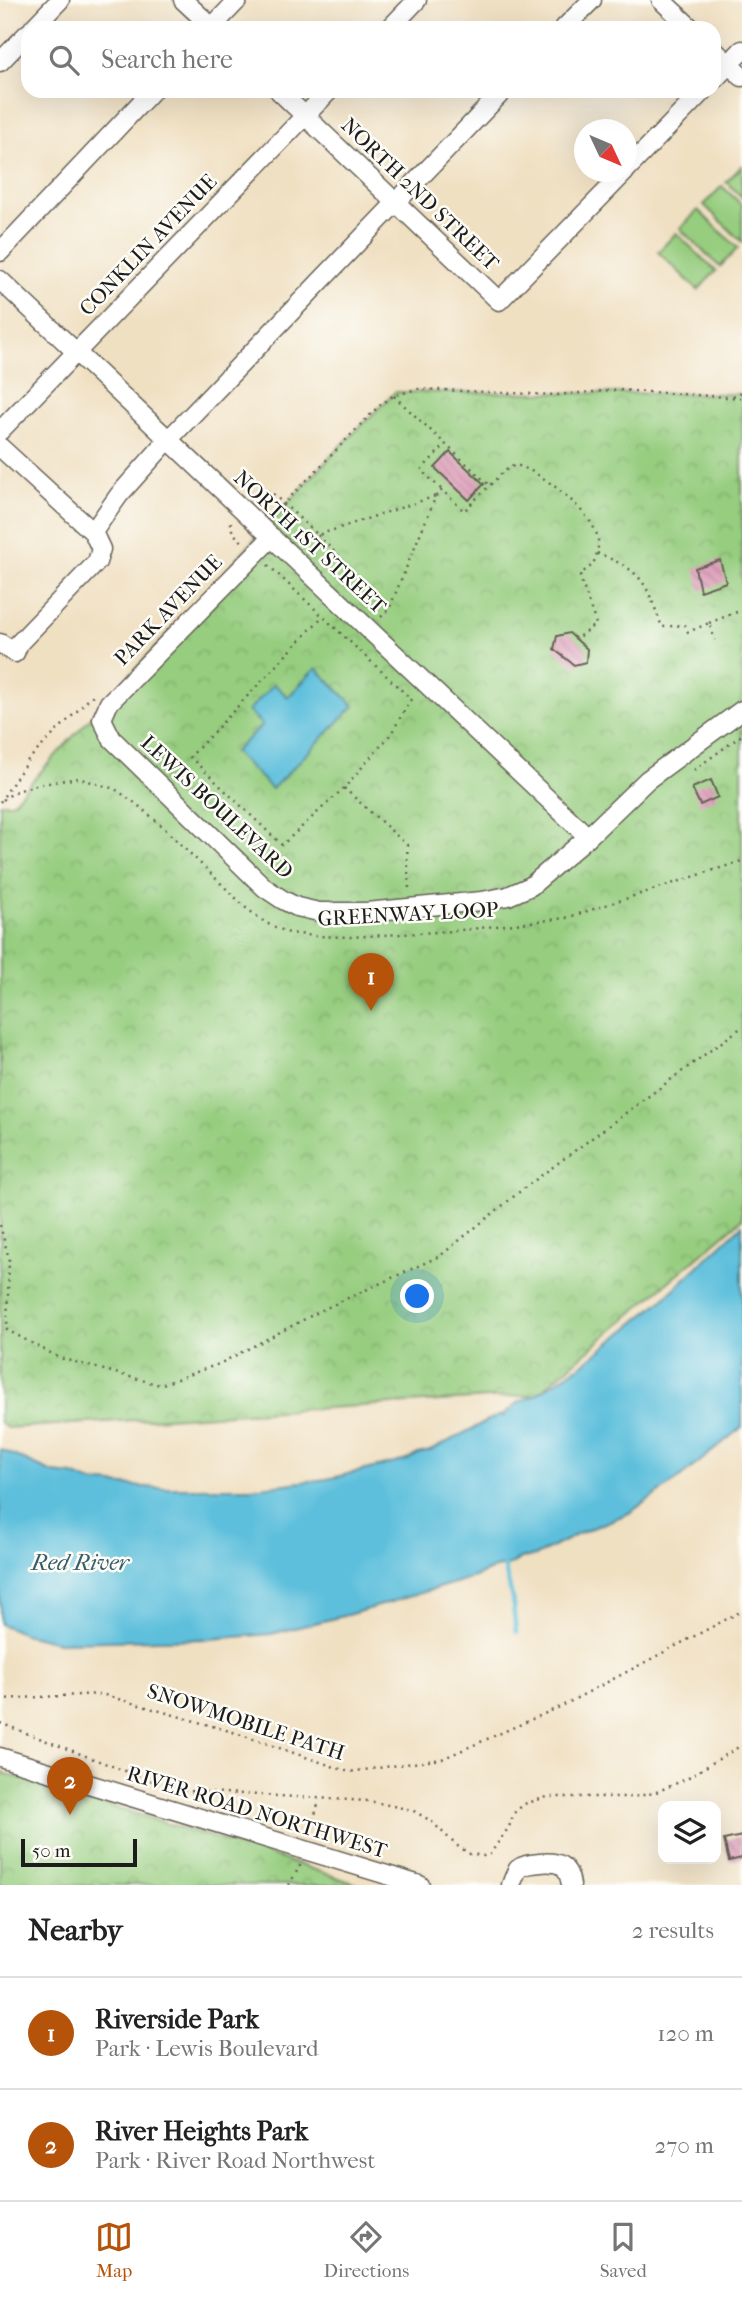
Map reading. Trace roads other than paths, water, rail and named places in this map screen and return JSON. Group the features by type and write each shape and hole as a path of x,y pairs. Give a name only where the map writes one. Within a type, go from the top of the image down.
{"street":[{"path":"40,21 60,0"},
{"path":"183,0 205,21"},
{"path":"218,21 238,0"},
{"path":"397,21 417,0"},
{"path":"571,21 592,0"},
{"path":"661,0 684,21"},
{"path":"0,62 21,40"},
{"path":"721,57 735,71 742,50"},
{"path":"0,252 145,98"},
{"name":"NORTH 2ND STREET","path":"286,98 499,301 615,182"},
{"name":"CONKLIN AVENUE","path":"0,431 322,98"},
{"path":"93,532 119,495 169,440 496,98"},
{"path":"637,160 696,98"},
{"name":"NORTH 1ST STREET","path":"0,280 588,837"},
{"path":"0,447 93,532 101,550 97,562 19,643 15,653 0,643"},
{"name":"PARK AVENUE","path":"102,719 109,703 272,537"},
{"name":"LEWIS BOULEVARD","path":"102,719 112,739 265,887 297,907 318,912 366,912 445,906 508,896 531,886 588,837 647,780 742,710"},
{"name":"RIVER ROAD NORTHWEST","path":"0,1757 421,1885"},
{"path":"511,1885 517,1870 523,1866 554,1861 564,1866 572,1885"}],"water":[{"path":"316,668 354,706 272,789 234,752 262,725 248,711 274,684 288,697"},
{"name":"Red River","path":"742,1225 742,1427 676,1481 629,1513 578,1534 536,1556 521,1558 510,1565 351,1614 271,1634 210,1639 58,1642 24,1634 0,1624 0,1449 53,1473 73,1475 90,1482 157,1488 252,1488 327,1479 407,1460 505,1414 519,1402 536,1395 587,1361 660,1302"}],"waterway":[{"path":"503,1561 512,1597 516,1632"}],"place":[{"name":"Riverside Park","path":"371,1011"},
{"name":"River Heights Park","path":"70,1815"}]}
